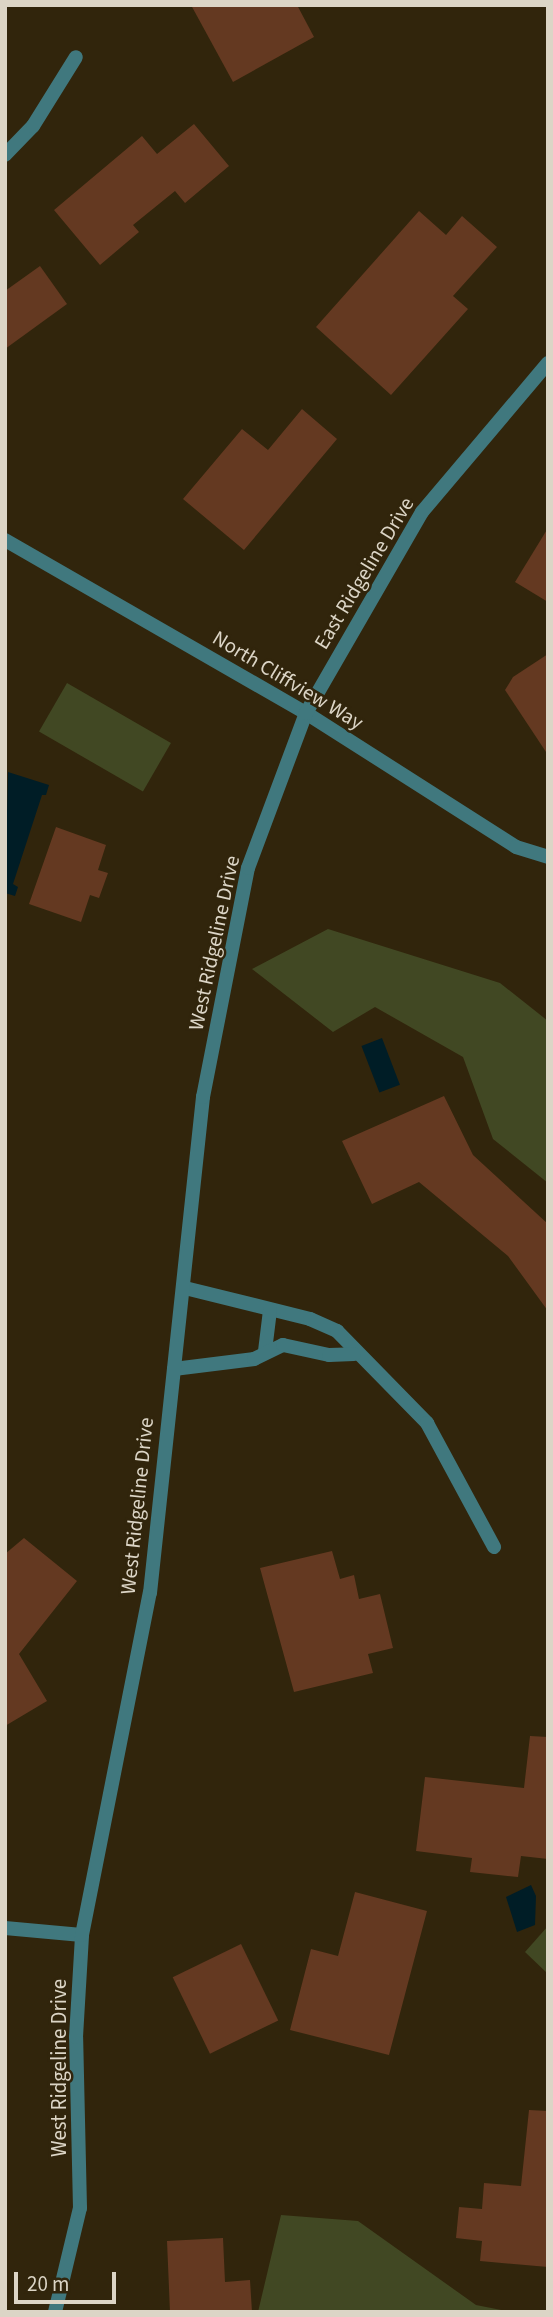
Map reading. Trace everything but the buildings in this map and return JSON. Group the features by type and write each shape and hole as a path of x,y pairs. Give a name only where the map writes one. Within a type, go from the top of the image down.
{"street":[{"path":"5,155 33,126 76,57"},
{"name":"East Ridgeline Drive","path":"306,713 422,512 548,363"},
{"name":"North Cliffview Way","path":"5,540 306,713 516,846 548,857"},
{"name":"West Ridgeline Drive","path":"55,2312 80,2208 76,2037 82,1935 150,1592 185,1288 203,1097 248,868 306,713"},
{"path":"185,1288 310,1319 337,1331 354,1354 393,1384 427,1423 494,1548"},
{"path":"265,1351 270,1310"},
{"path":"174,1369 254,1359 265,1351 284,1345 328,1354 354,1354"},
{"path":"5,1928 82,1935"}],"green space":[{"path":"67,683 171,743 143,791 39,731"},
{"path":"328,929 500,983 548,1021 548,1183 493,1139 463,1057 375,1007 333,1032 252,969"},
{"path":"548,1926 548,1974 525,1952"},
{"path":"281,2215 358,2221 476,2305 511,2312 258,2312"}],"water":[{"path":"8,772 49,785 46,795 42,795 13,884 18,887 15,896 5,893"},
{"path":"382,1038 400,1085 379,1093 361,1046"},
{"path":"531,1885 536,1896 535,1925 517,1932 506,1897"}]}
